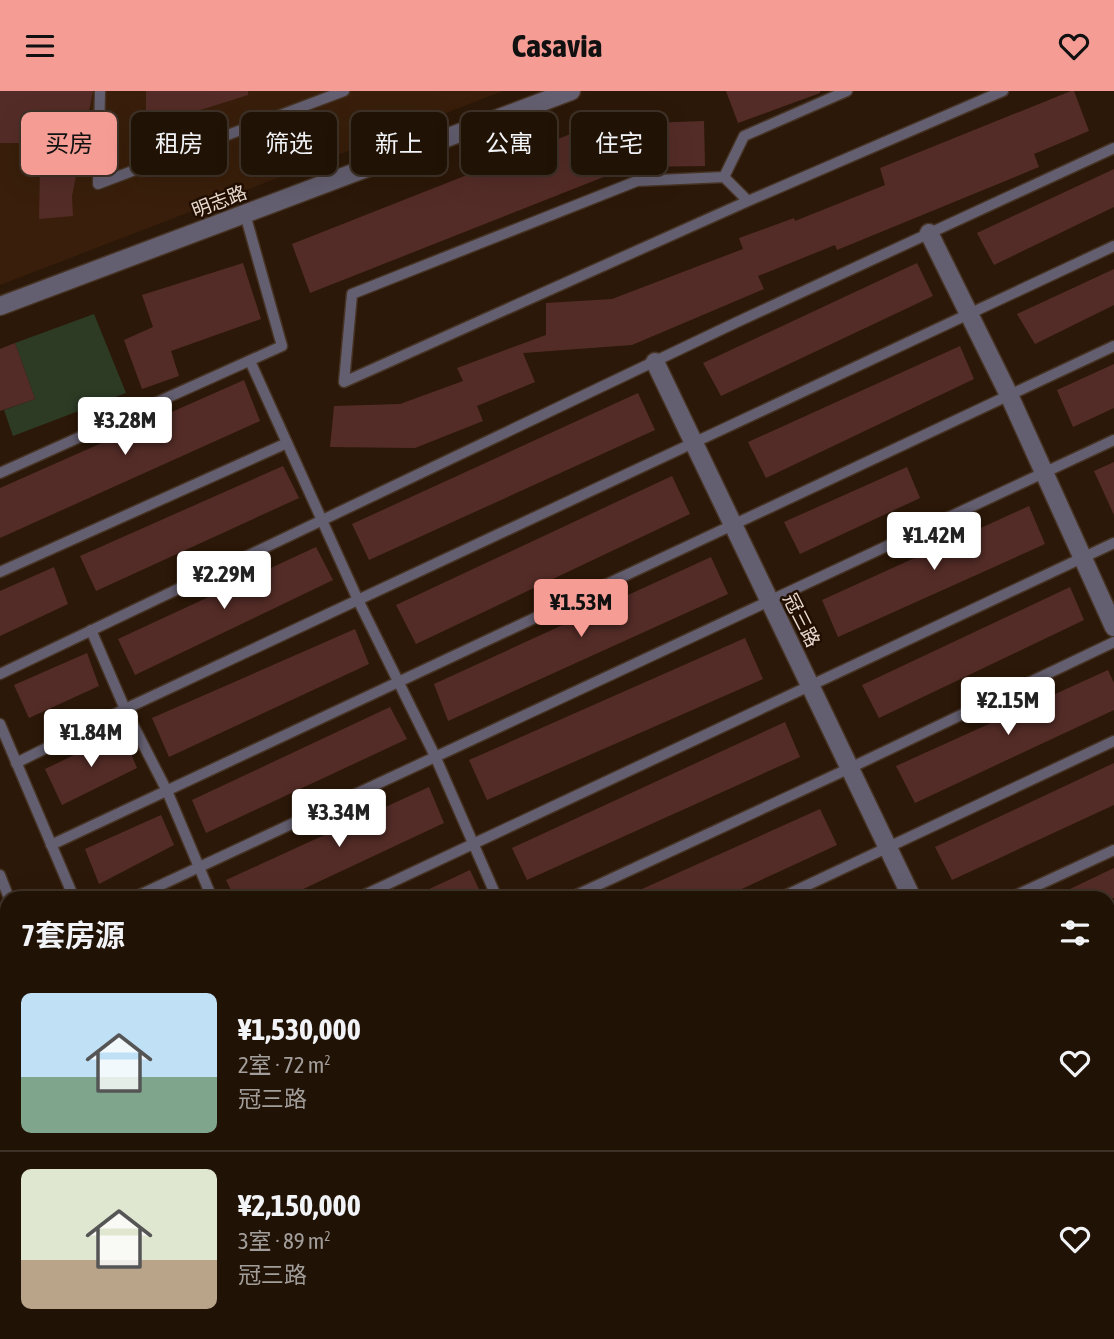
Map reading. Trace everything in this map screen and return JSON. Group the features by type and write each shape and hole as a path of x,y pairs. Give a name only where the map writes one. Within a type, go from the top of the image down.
{"street":[{"name":"明志路","path":"0,306 571,91"},
{"path":"929,233 1009,395 1114,627"},
{"name":"冠三路","path":"655,362 909,891"}],"lane":[{"path":"100,91 98,184 344,91"},
{"path":"724,177 744,136 846,91"},
{"path":"748,201 724,177 637,181 352,294 344,382 748,201 1003,91"},
{"path":"0,674 655,362 1114,148"},
{"path":"0,473 282,346 245,214"},
{"path":"16,763 125,709 1114,246"},
{"path":"51,845 1114,346"},
{"path":"250,361 358,600 435,756 494,891"},
{"path":"147,891 1114,440"},
{"path":"0,572 287,443"},
{"path":"373,891 1114,543"},
{"path":"91,630 125,709 166,791 209,891"},
{"path":"585,891 1114,642"},
{"path":"0,724 71,891"},
{"path":"795,891 1114,741"},
{"path":"1025,891 1114,850"},
{"path":"0,874 6,891"}],"shaded area":[{"path":"0,91 503,91 447,113 351,112 351,150 337,155 337,112 241,112 241,175 285,175 0,285"}],"green space":[{"path":"94,314 126,393 13,436 4,410 35,399 15,343"}],"building":[{"path":"0,91 93,91 89,112 21,112 21,143 0,143"},
{"path":"146,91 248,91 248,95 194,112 146,112"},
{"path":"726,91 820,91 820,93 738,123"},
{"path":"1074,91 1089,131 1034,154 1039,167 837,250 835,245 758,276 764,289 632,345 523,353 535,382 477,406 483,421 415,448 330,447 334,406 400,404 463,381 457,368 546,335 546,303 612,299 743,249 739,238 794,218 795,221 885,185 880,168"},
{"path":"704,121 705,166 667,166 667,122"},
{"path":"571,134 571,175 609,175 310,293 292,244 467,175 557,175 557,139"},
{"path":"1114,169 1114,207 994,265 977,233"},
{"path":"40,175 76,175 72,196 73,216 39,219"},
{"path":"243,263 261,319 171,351 179,376 142,389 124,340 153,327 142,295"},
{"path":"917,263 933,296 721,396 703,363"},
{"path":"1114,269 1114,305 1035,344 1017,314"},
{"path":"15,343 35,399 0,411 0,349"},
{"path":"960,346 974,379 766,478 748,442"},
{"path":"1114,364 1114,408 1073,427 1057,390"},
{"path":"244,380 260,421 0,538 0,488"},
{"path":"638,393 655,430 369,560 352,524"},
{"path":"1114,462 1114,515 1094,471"},
{"path":"283,466 299,498 96,591 80,556"},
{"path":"907,467 920,498 800,554 784,522"},
{"path":"672,476 690,514 416,644 396,605"},
{"path":"1029,506 1045,544 838,637 822,600"},
{"path":"316,547 333,580 135,675 118,639"},
{"path":"711,557 728,594 448,721 434,684"},
{"path":"54,567 68,604 0,636 0,591"},
{"path":"1070,587 1084,620 879,718 862,685"},
{"path":"355,629 369,664 169,757 152,718"},
{"path":"745,638 763,679 487,800 469,760"},
{"path":"87,653 99,686 29,718 14,685"},
{"path":"1108,670 1114,683 1114,710 915,803 896,766"},
{"path":"390,707 407,739 206,833 192,800"},
{"path":"785,722 800,757 527,880 512,848"},
{"path":"122,732 137,768 62,805 45,769"},
{"path":"1114,763 1114,805 952,880 935,847"},
{"path":"429,787 444,823 299,891 232,891 226,880"},
{"path":"820,809 837,845 737,891 638,891"},
{"path":"161,815 174,845 99,884 85,849"},
{"path":"1114,868 1114,891 1066,891"},
{"path":"470,870 480,891 425,891"}]}
